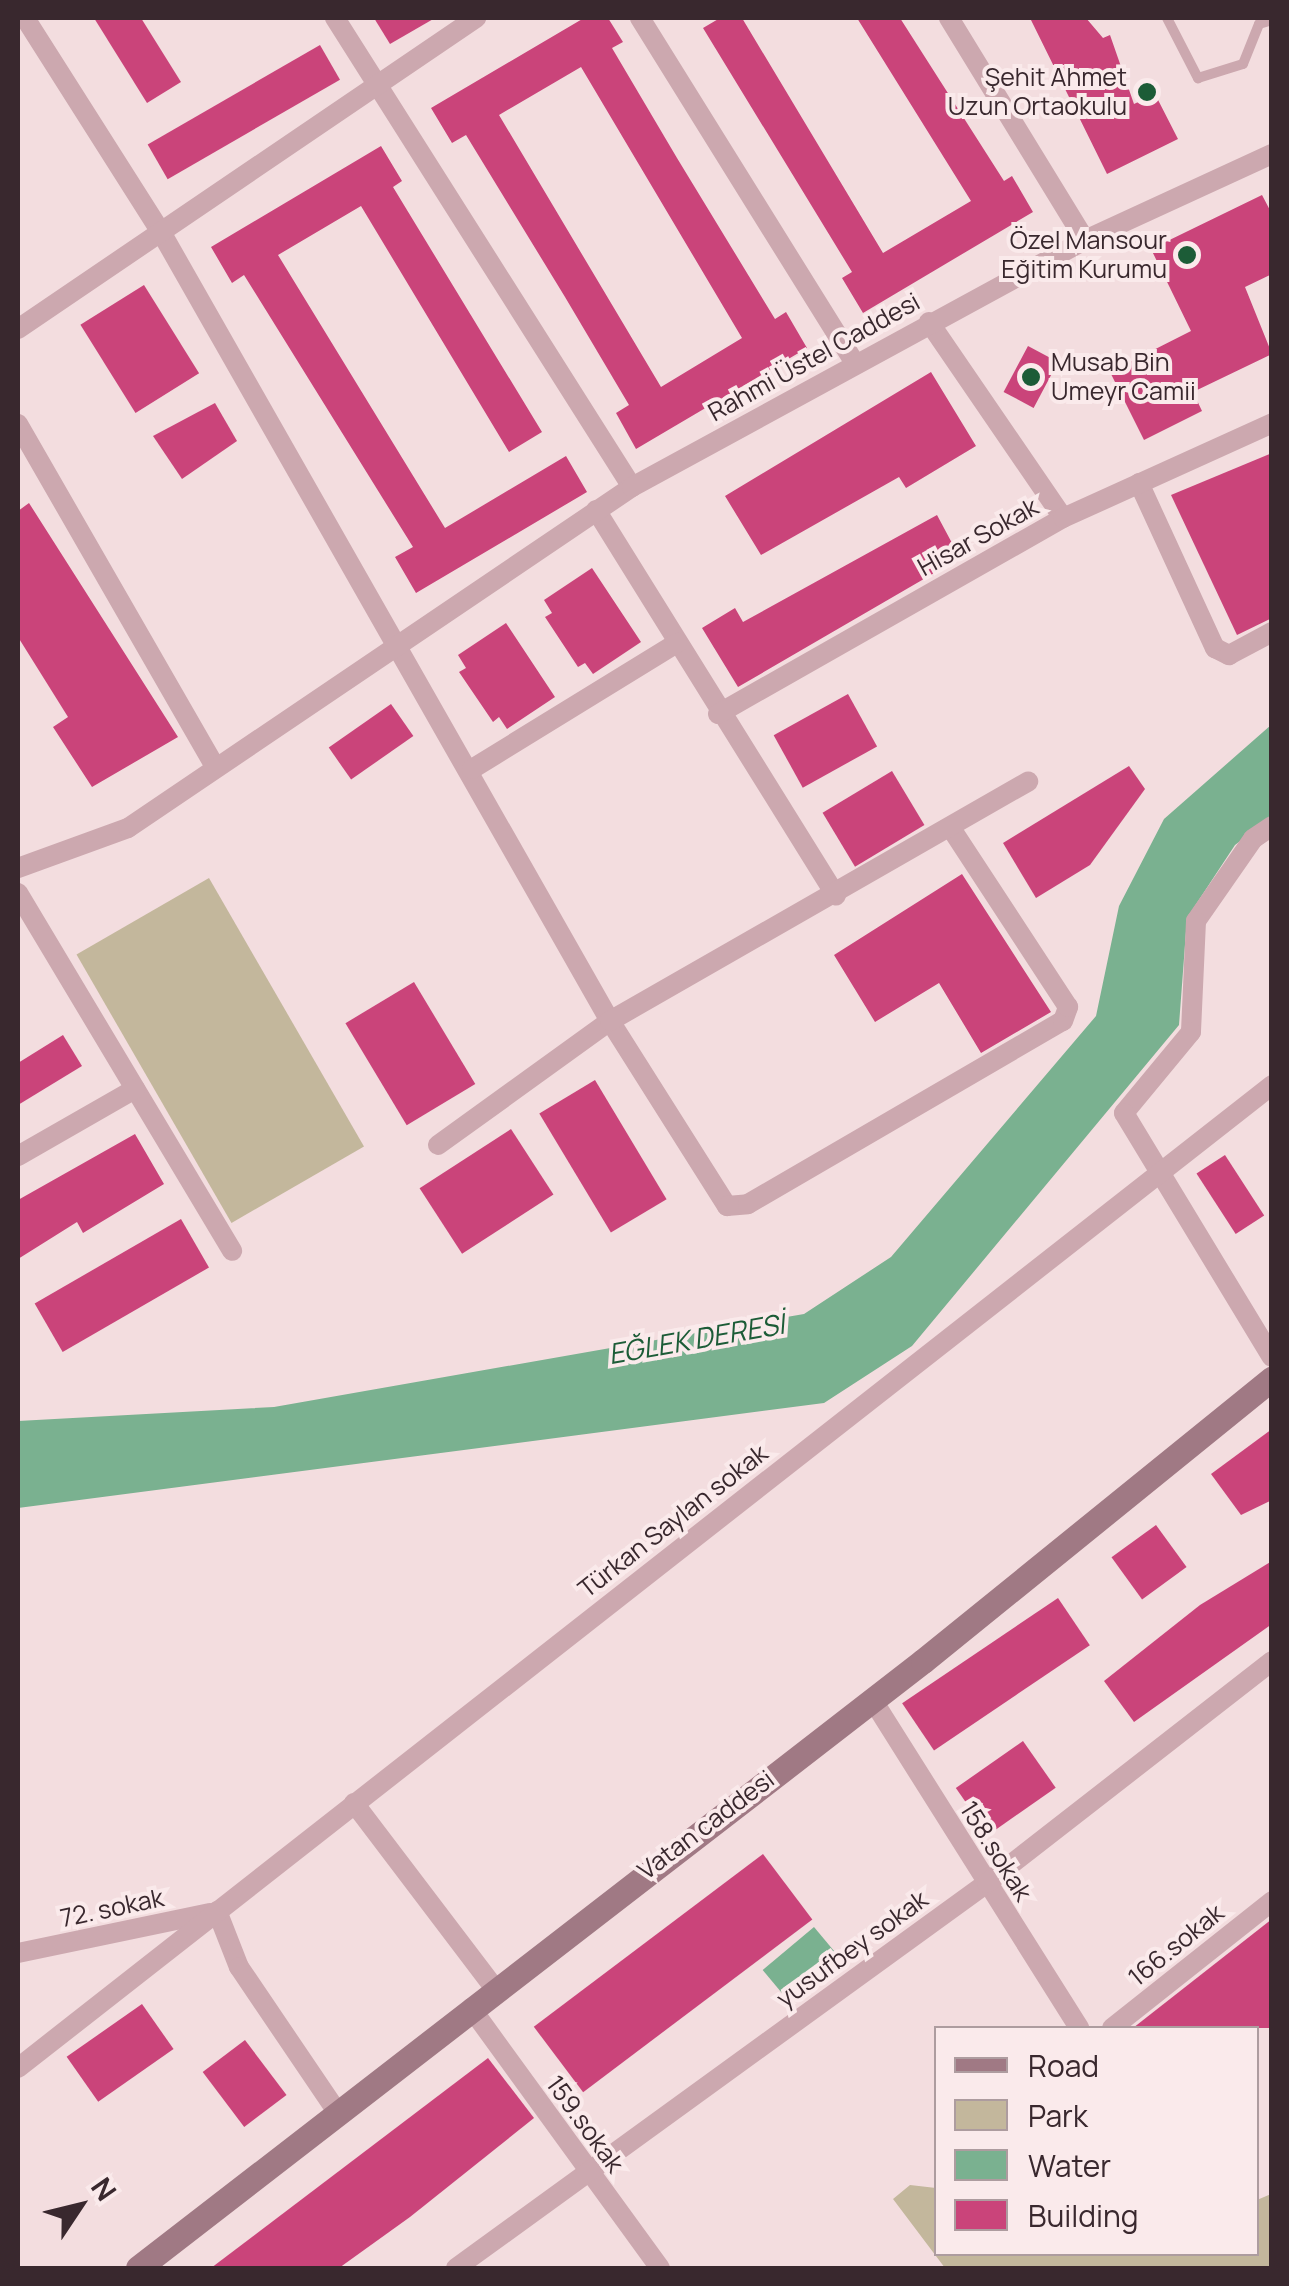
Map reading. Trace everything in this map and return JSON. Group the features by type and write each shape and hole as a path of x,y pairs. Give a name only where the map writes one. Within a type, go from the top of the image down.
{"street":[{"path":"25,18 161,232 399,638 610,1020 727,1206 748,1204 1063,1021 1068,1007 952,830"},
{"path":"335,18 632,487"},
{"path":"18,329 374,82 476,18"},
{"path":"640,18 854,362"},
{"path":"949,18 1085,240"},
{"name":"Rahmi Üstel Caddesi","path":"18,868 128,828 399,638 632,487 854,362 1085,240 1272,154"},
{"path":"929,322 1063,518"},
{"path":"18,424 215,766"},
{"name":"Hisar Sokak","path":"718,714 1063,518 1272,424"},
{"path":"1139,483 1215,648 1229,656 1272,632"},
{"path":"596,510 718,714 836,895"},
{"path":"472,769 677,642"},
{"path":"438,1145 610,1020 952,830 1028,782"},
{"path":"1272,826 1253,839 1196,921 1191,1032 1124,1113 1272,1357"},
{"path":"18,893 232,1252"},
{"name":"Türkan Saylan sokak","path":"18,2068 1272,1085"},
{"path":"18,1156 134,1090"},
{"name":"Vatan caddesi","path":"138,2268 872,1699 1272,1378"},
{"name":"yusufbey sokak","path":"456,2268 986,1883 1272,1662"},
{"name":"158.sokak","path":"872,1699 1078,2026"},
{"path":"354,1803 495,1989"},
{"name":"166.sokak","path":"1115,2026 1272,1901"},
{"path":"217,1912 239,1967 337,2112"},
{"name":"72. sokak","path":"18,1953 217,1912"},
{"name":"159.sokak","path":"471,2008 660,2268"}],"lane":[{"path":"1167,18 1198,78 1243,64 1259,24 1272,20"}],"green space":[{"path":"209,878 364,1146 231,1223 76,954"},
{"path":"910,2185 934,2188 934,2253 893,2199"},
{"path":"1271,2194 1271,2268 945,2268 936,2256 1259,2256 1259,2199"}],"water":[{"name":"EĞLEK DERESİ","path":"1271,725 1271,817 1235,845 1187,918 1179,1025 912,1346 824,1403 18,1508 18,1421 274,1407 804,1314 891,1257 1096,1016 1119,906 1164,819"},
{"path":"814,1927 840,1958 788,2001 763,1970"}],"building":[{"path":"94,18 141,18 181,82 147,103"},
{"path":"374,18 435,18 390,44"},
{"path":"584,18 608,18 623,42 612,48 677,158 775,319 786,312 807,348 636,449 616,413 629,405 565,297 466,135 452,143 431,108","holes":["581,67 742,338 661,387 499,115"]},
{"path":"720,18 742,18 883,253 971,201 857,18 900,18 1004,181 1012,176 1033,212 863,313 842,278 852,272 703,28"},
{"path":"1030,18 1086,18 1103,38 1110,35 1134,104 1155,94 1178,139 1107,174"},
{"path":"320,45 340,80 168,179 148,144"},
{"path":"381,146 402,181 393,187 542,432 509,452 361,206 278,255 445,528 566,456 587,492 416,593 395,557 413,547 244,275 232,283 211,247"},
{"path":"1262,195 1272,214 1272,274 1245,287 1272,354 1193,392 1202,411 1144,440 1110,372 1191,331 1151,249"},
{"path":"144,285 199,373 136,413 80,325"},
{"name":"Musab Bin Umeyr Camii","path":"1028,346 1058,362 1034,408 1004,392"},
{"path":"931,372 976,446 906,488 899,477 761,555 725,496"},
{"path":"215,403 237,441 182,479 153,436"},
{"path":"1272,453 1272,618 1237,635 1171,495"},
{"path":"29,503 178,737 92,787 53,727 68,717 18,637 18,511"},
{"path":"937,515 960,558 738,687 702,628 735,608 743,622"},
{"path":"592,568 641,642 593,674 585,663 578,667 545,617 552,613 544,600"},
{"path":"506,623 555,697 507,729 499,717 493,722 459,672 466,668 458,655"},
{"path":"848,694 877,746 803,788 774,735"},
{"path":"391,704 413,736 351,780 329,748"},
{"path":"1129,766 1145,789 1090,865 1036,898 1003,843"},
{"path":"892,771 924,825 855,867 823,813"},
{"path":"962,874 1051,1012 981,1053 939,983 875,1022 834,955"},
{"path":"414,982 475,1084 407,1125 345,1023"},
{"path":"63,1035 82,1066 18,1105 18,1063"},
{"path":"595,1080 667,1199 611,1233 539,1113"},
{"path":"511,1129 553,1194 462,1254 420,1188"},
{"path":"135,1134 164,1184 83,1233 77,1222 18,1259 18,1200"},
{"path":"1225,1155 1264,1215 1236,1234 1196,1174"},
{"path":"181,1219 209,1267 63,1352 35,1304"},
{"path":"1272,1429 1272,1500 1241,1515 1211,1474"},
{"path":"1156,1525 1187,1567 1142,1599 1112,1557"},
{"path":"1272,1561 1272,1624 1134,1722 1104,1681 1200,1605"},
{"path":"1058,1598 1090,1645 934,1750 902,1703"},
{"path":"1023,1741 1056,1788 989,1835 956,1788"},
{"path":"763,1854 812,1919 583,2092 534,2027"},
{"path":"1272,1919 1272,2028 1136,2026"},
{"path":"142,2004 174,2049 98,2102 67,2057"},
{"path":"245,2040 287,2095 244,2127 203,2072"},
{"path":"488,2058 534,2118 410,2217 339,2268 211,2268"}],"place":[{"name":"Şehit Ahmet Uzun Ortaokulu","path":"1147,92"},
{"name":"Özel Mansour Eğitim Kurumu","path":"1187,255"},
{"name":"Musab Bin Umeyr Camii","path":"1031,377"}]}
